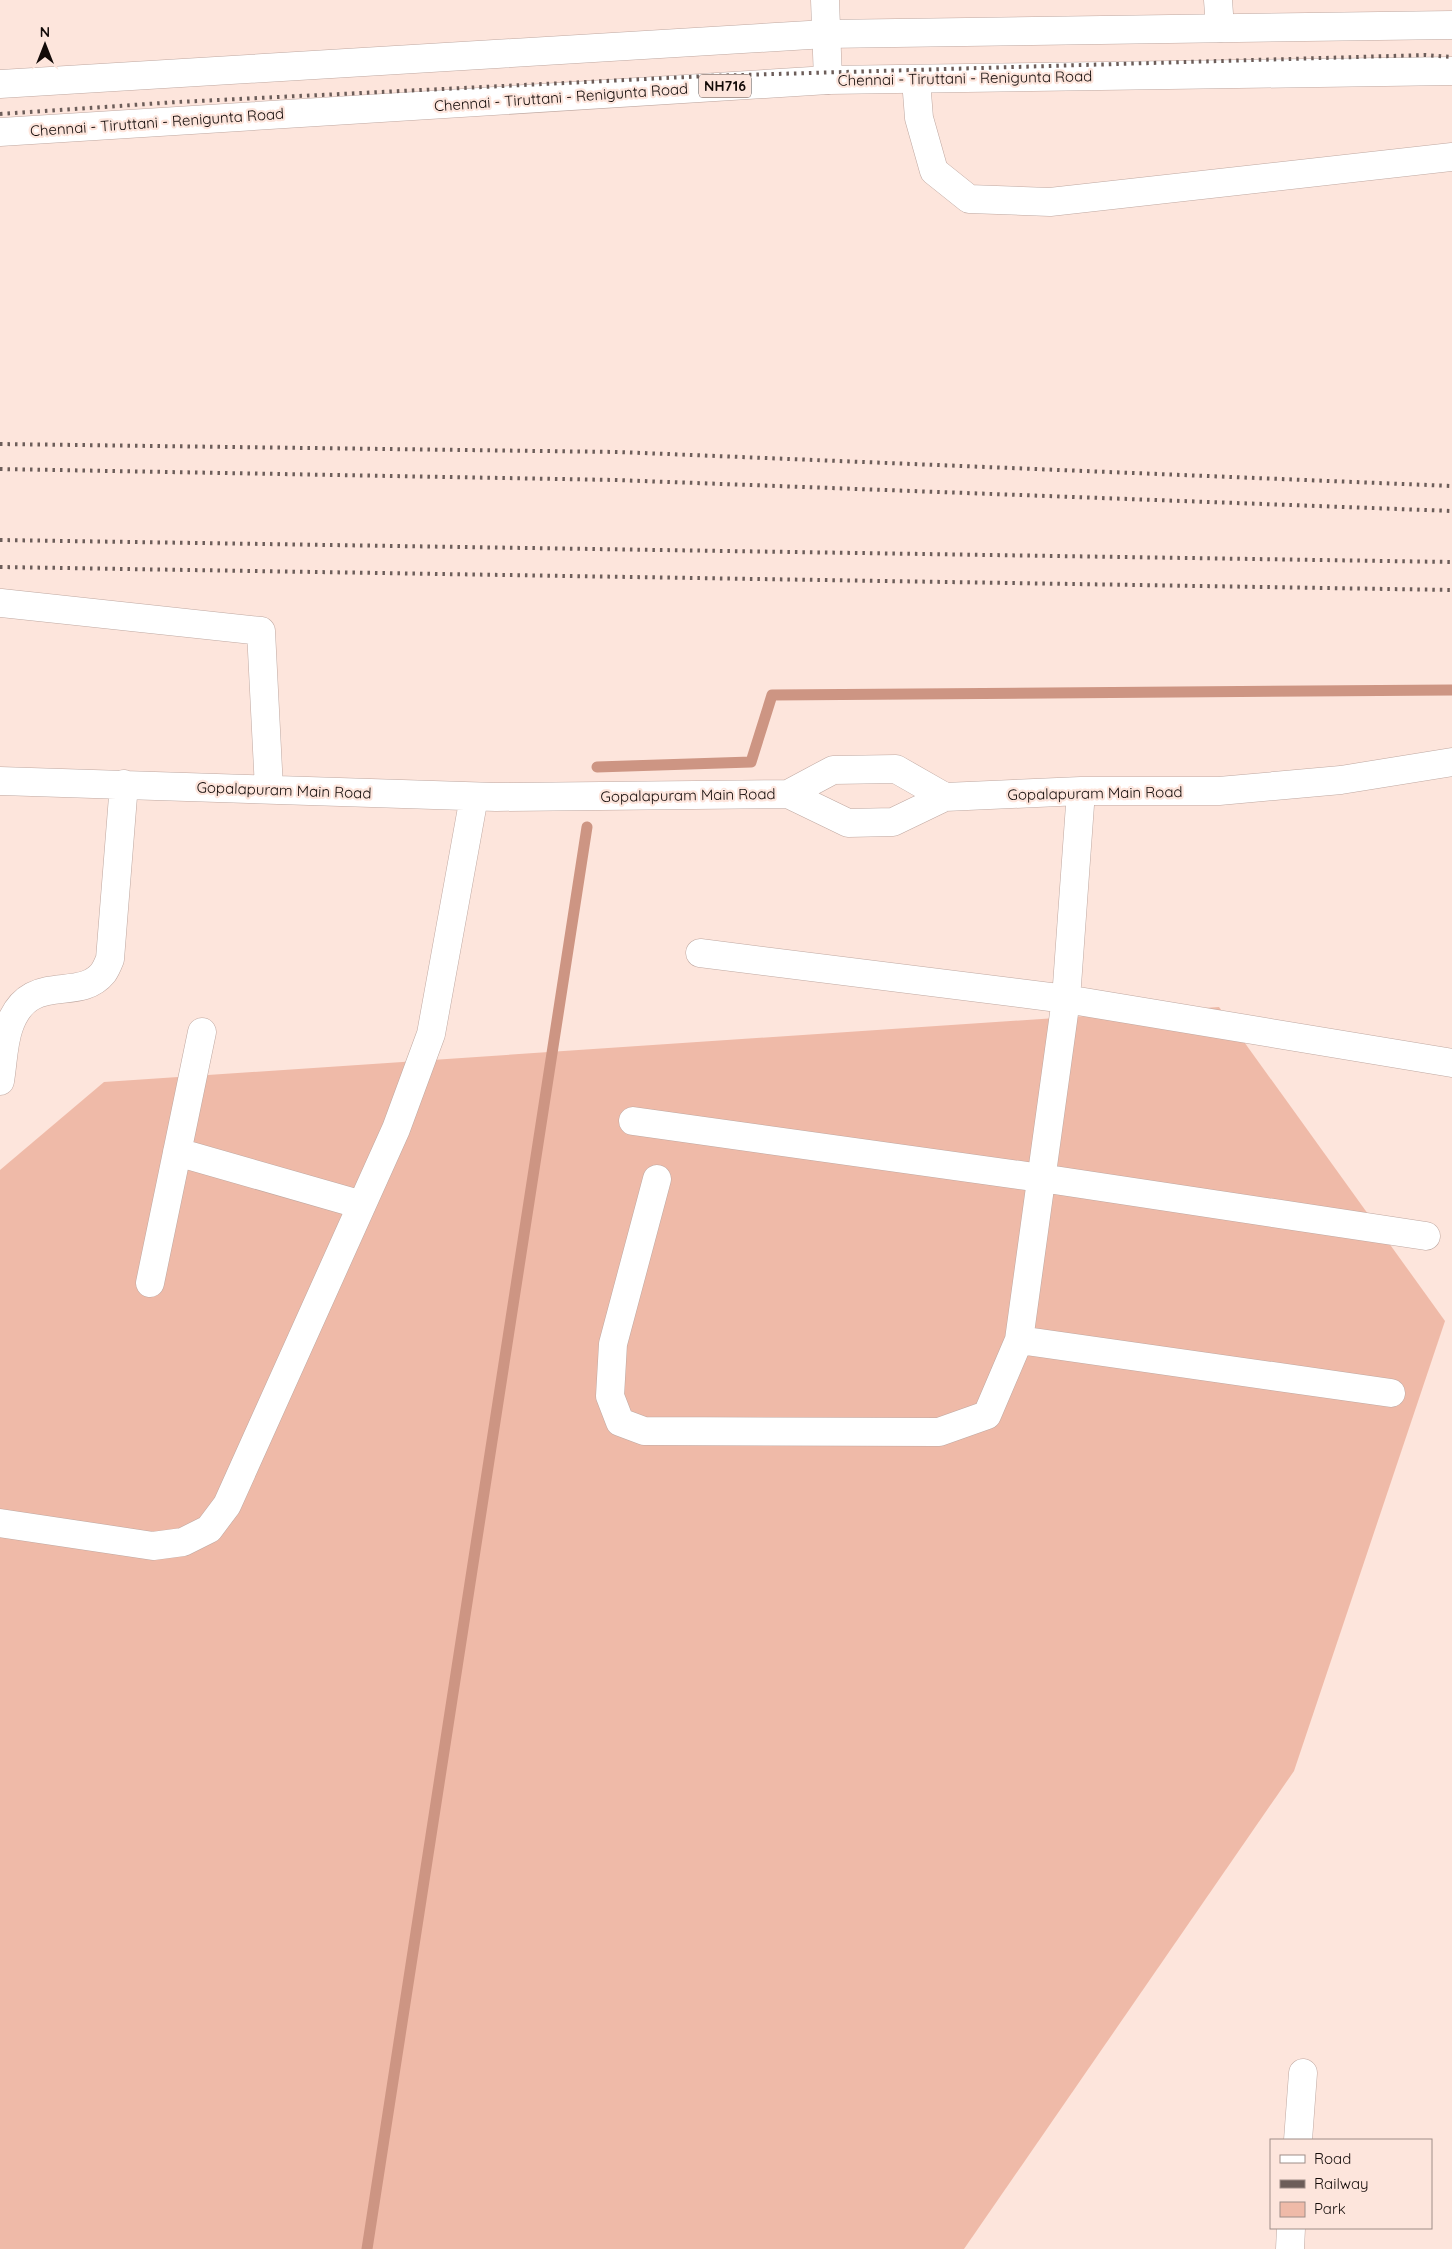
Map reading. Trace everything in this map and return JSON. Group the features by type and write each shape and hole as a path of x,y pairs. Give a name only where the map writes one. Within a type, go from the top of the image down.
{"main road":[{"path":"825,0 828,80"},
{"path":"1218,0 1220,28"},
{"path":"0,84 826,34 1452,26"},
{"name":"Chennai - Tiruttani - Renigunta Road","path":"0,132 828,80 1452,72"},
{"path":"916,80 919,118 934,171 968,199 1050,202 1452,157"},
{"path":"1,603 261,631 269,789"},
{"name":"Gopalapuram Main Road","path":"0,781 474,797 788,794 833,770 896,769 945,797 1081,791 1218,791 1341,780 1452,762"},
{"path":"0,1081 9,1028 16,1013 28,999 40,992 80,987 95,981 104,973 110,960 124,784"},
{"path":"657,1179 612,1344 610,1396 620,1422 644,1432 939,1432 987,1415 1019,1340 1066,999 1081,791"},
{"path":"788,794 848,823 893,822 945,797"},
{"path":"0,1523 153,1546 183,1542 209,1529 228,1505 396,1129 431,1034 474,797"},
{"path":"700,953 1066,999 1452,1063"},
{"path":"150,1283 202,1032"},
{"path":"633,1121 1041,1178 1426,1236"},
{"path":"177,1152 362,1206"},
{"path":"1019,1340 1391,1393"},
{"path":"1298,2139 1303,2073"},
{"path":"1290,2249 1291,2229"}],"green space":[{"path":"1219,1007 1445,1321 1294,1771 964,2249 0,2249 0,1170 104,1082"}],"waterway":[{"path":"597,767 751,762 772,695 1452,690"},
{"path":"367,2249 587,827"}],"railway":[{"path":"0,114 177,102 707,76 1425,55 1452,57"},
{"path":"0,444 618,452 1452,486"},
{"path":"0,469 615,480 1452,511"},
{"path":"0,540 1452,562"},
{"path":"0,567 1452,590"}]}
